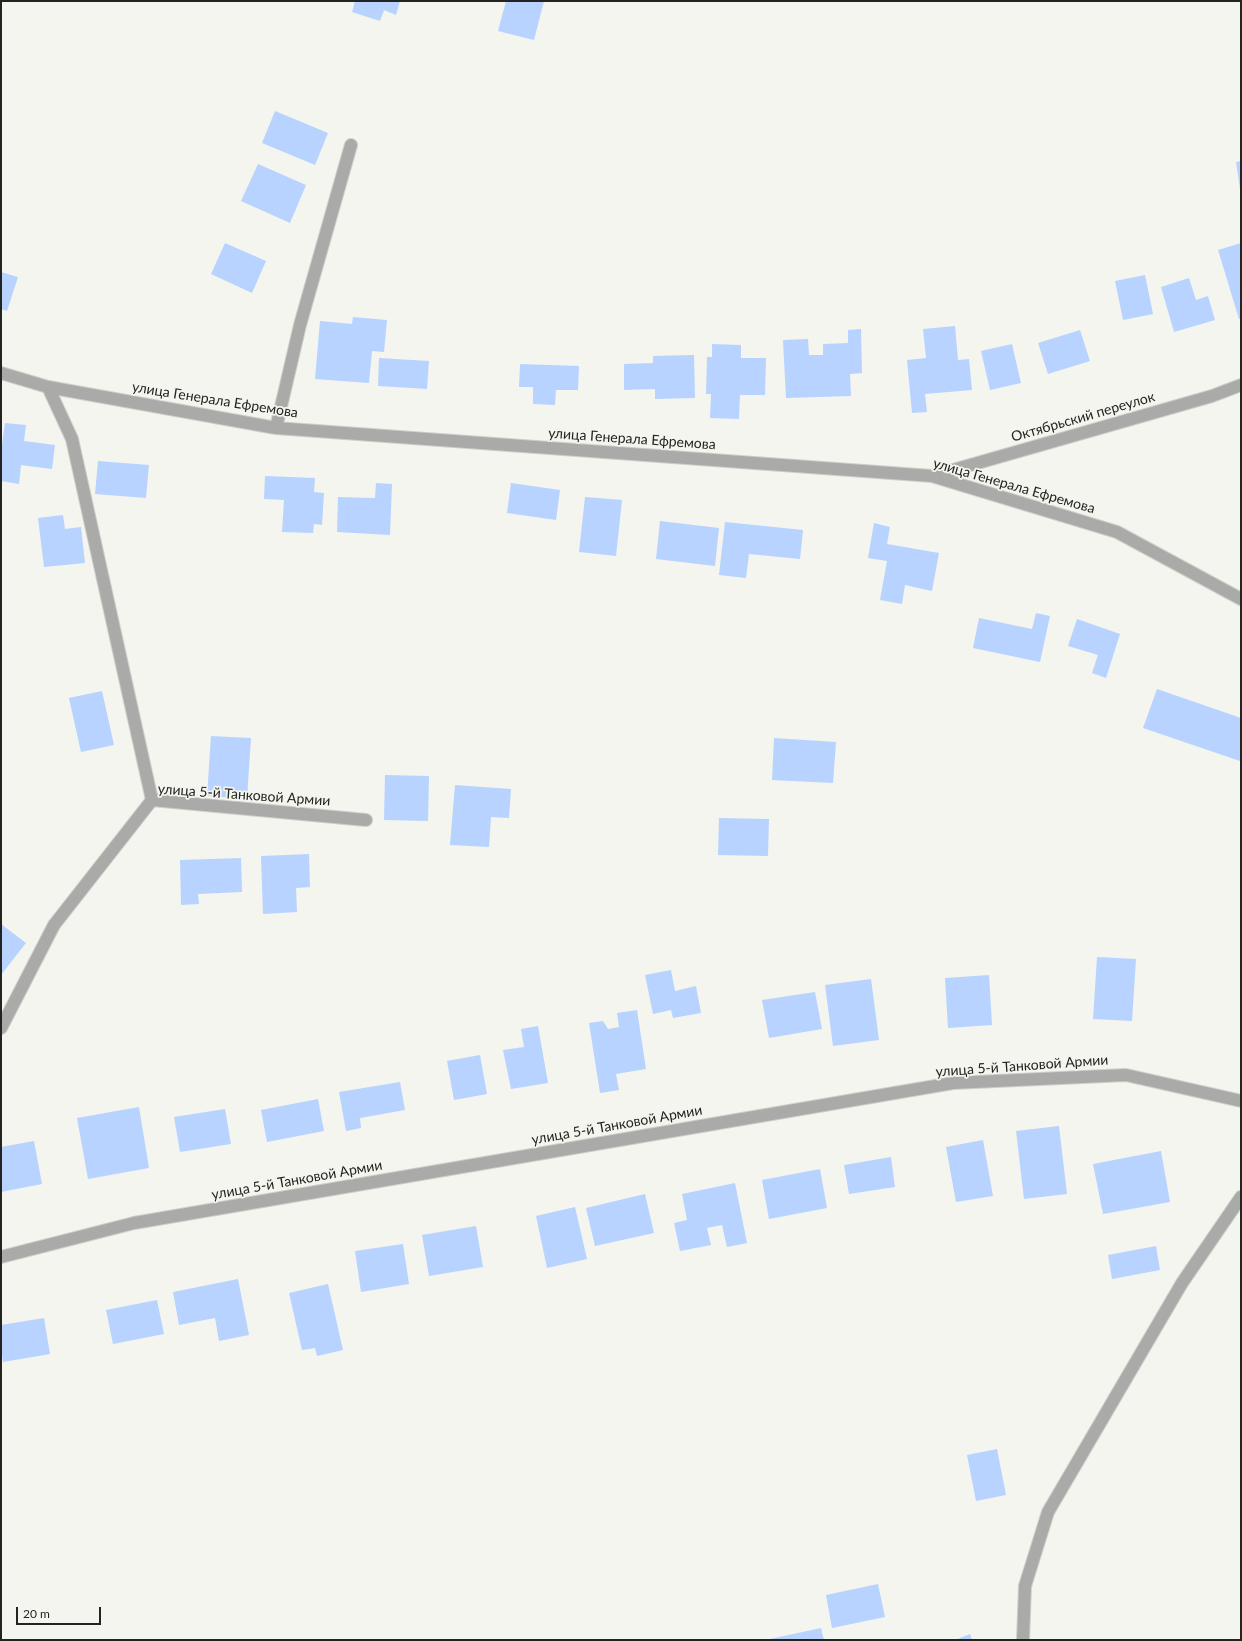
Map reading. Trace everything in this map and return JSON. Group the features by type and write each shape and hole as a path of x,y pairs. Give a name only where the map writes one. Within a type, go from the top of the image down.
{"street":[{"path":"276,428 300,325 351,145"},
{"name":"улица Генерала Ефремова","path":"1,373 48,387 276,428 932,476 1116,532 1241,599"},
{"name":"Октябрьский переулок","path":"932,476 1212,396 1241,385"},
{"path":"48,387 72,440 152,800"},
{"name":"улица 5-й Танковой Армии","path":"1,1028 54,926 152,800 366,820"},
{"name":"улица 5-й Танковой Армии","path":"1,1257 134,1223 953,1083 1126,1075 1241,1101"},
{"path":"1023,1640 1024,1586 1048,1512 1182,1283 1241,1197"}],"building":[{"path":"355,1 400,1 396,15 384,10 380,21 352,12"},
{"path":"506,1 544,1 534,40 498,31"},
{"path":"275,111 328,133 315,165 262,143"},
{"path":"1241,161 1241,189 1240,189 1236,162"},
{"path":"258,164 306,185 290,223 241,201"},
{"path":"225,243 266,261 252,293 211,274"},
{"path":"1241,243 1241,319 1239,319 1218,250"},
{"path":"1,272 18,277 7,311 1,309"},
{"path":"1145,275 1153,314 1123,320 1115,281"},
{"path":"1189,278 1196,300 1208,296 1215,320 1174,332 1161,287"},
{"path":"353,317 387,320 384,352 372,351 369,383 315,379 320,321 352,324"},
{"path":"955,326 958,360 969,359 972,390 925,394 927,412 912,413 907,360 926,358 923,329"},
{"path":"861,329 862,373 850,374 851,396 786,398 783,340 808,339 809,355 823,355 823,344 848,343 848,330"},
{"path":"1080,330 1090,361 1048,374 1038,343"},
{"path":"712,344 741,345 741,358 766,358 765,395 740,395 739,419 710,418 711,394 706,394 707,357 712,357"},
{"path":"1012,344 1021,383 990,390 981,351"},
{"path":"694,355 695,398 655,399 655,389 624,390 624,364 653,363 653,356"},
{"path":"379,358 429,361 427,389 378,386"},
{"path":"520,364 579,366 578,390 556,390 555,405 533,404 533,387 519,387"},
{"path":"5,423 26,425 24,441 55,445 52,469 21,465 19,484 1,481 1,452"},
{"path":"98,461 149,465 146,498 95,494"},
{"path":"265,476 315,478 314,492 324,493 322,525 314,524 313,533 282,532 284,500 264,499"},
{"path":"376,483 392,484 390,535 337,532 338,497 375,498"},
{"path":"511,483 560,490 556,520 507,513"},
{"path":"585,497 622,500 616,556 579,552"},
{"path":"63,515 65,529 81,527 85,563 44,567 38,518"},
{"path":"660,521 719,528 715,566 656,559"},
{"path":"725,522 803,530 800,559 749,554 746,578 719,575"},
{"path":"874,523 890,527 887,544 939,553 932,591 905,585 902,604 880,600 887,561 868,558"},
{"path":"1036,613 1050,616 1040,662 973,648 979,618 1032,629"},
{"path":"1077,619 1120,634 1106,678 1092,673 1098,655 1068,646"},
{"path":"1157,689 1241,718 1240,761 1143,728"},
{"path":"102,691 114,745 81,752 69,698"},
{"path":"211,736 251,738 247,799 207,796"},
{"path":"774,738 836,742 833,783 772,780"},
{"path":"385,775 429,776 428,821 384,820"},
{"path":"455,785 511,789 509,818 491,817 489,847 450,845"},
{"path":"719,818 769,819 768,856 718,855"},
{"path":"309,854 310,887 296,888 297,912 263,914 261,856"},
{"path":"241,858 242,892 198,894 199,904 181,905 180,860"},
{"path":"1,924 26,943 1,975"},
{"path":"1097,957 1136,959 1132,1021 1093,1019"},
{"path":"671,970 675,991 696,986 701,1013 673,1018 671,1010 653,1014 645,975"},
{"path":"989,975 992,1025 948,1028 945,978"},
{"path":"871,979 879,1040 833,1046 825,985"},
{"path":"815,992 822,1029 769,1038 762,1000"},
{"path":"637,1010 646,1069 616,1074 619,1090 600,1093 589,1023 603,1021 608,1029 619,1027 617,1013"},
{"path":"538,1026 548,1083 511,1089 503,1050 524,1047 521,1029"},
{"path":"480,1055 487,1094 454,1100 447,1061"},
{"path":"400,1082 405,1110 360,1118 361,1128 346,1131 339,1092"},
{"path":"318,1099 324,1131 267,1142 261,1110"},
{"path":"139,1107 149,1168 88,1179 77,1118"},
{"path":"225,1109 231,1144 180,1152 174,1117"},
{"path":"1059,1126 1067,1194 1024,1199 1016,1131"},
{"path":"983,1140 993,1196 956,1202 946,1147"},
{"path":"34,1141 42,1184 1,1192 1,1147"},
{"path":"1161,1151 1170,1202 1103,1214 1093,1164"},
{"path":"891,1157 895,1187 849,1194 844,1165"},
{"path":"820,1169 827,1208 769,1219 762,1180"},
{"path":"735,1183 747,1243 727,1247 722,1225 707,1228 711,1245 680,1251 674,1223 687,1220 682,1194"},
{"path":"645,1194 654,1233 595,1246 586,1208"},
{"path":"575,1207 587,1259 547,1268 536,1216"},
{"path":"476,1226 483,1267 429,1276 422,1235"},
{"path":"403,1244 409,1284 361,1292 355,1251"},
{"path":"1156,1246 1160,1270 1112,1279 1108,1255"},
{"path":"238,1279 249,1335 219,1341 215,1318 179,1325 173,1292"},
{"path":"328,1284 343,1350 317,1356 315,1348 302,1350 289,1293"},
{"path":"157,1300 164,1334 113,1344 106,1310"},
{"path":"44,1318 50,1354 3,1362 1,1348 1,1325"},
{"path":"997,1449 1006,1495 976,1501 967,1455"},
{"path":"878,1584 885,1617 832,1628 826,1595"},
{"path":"821,1628 824,1640 770,1640 770,1639"},
{"path":"970,1634 972,1640 955,1640"}]}
